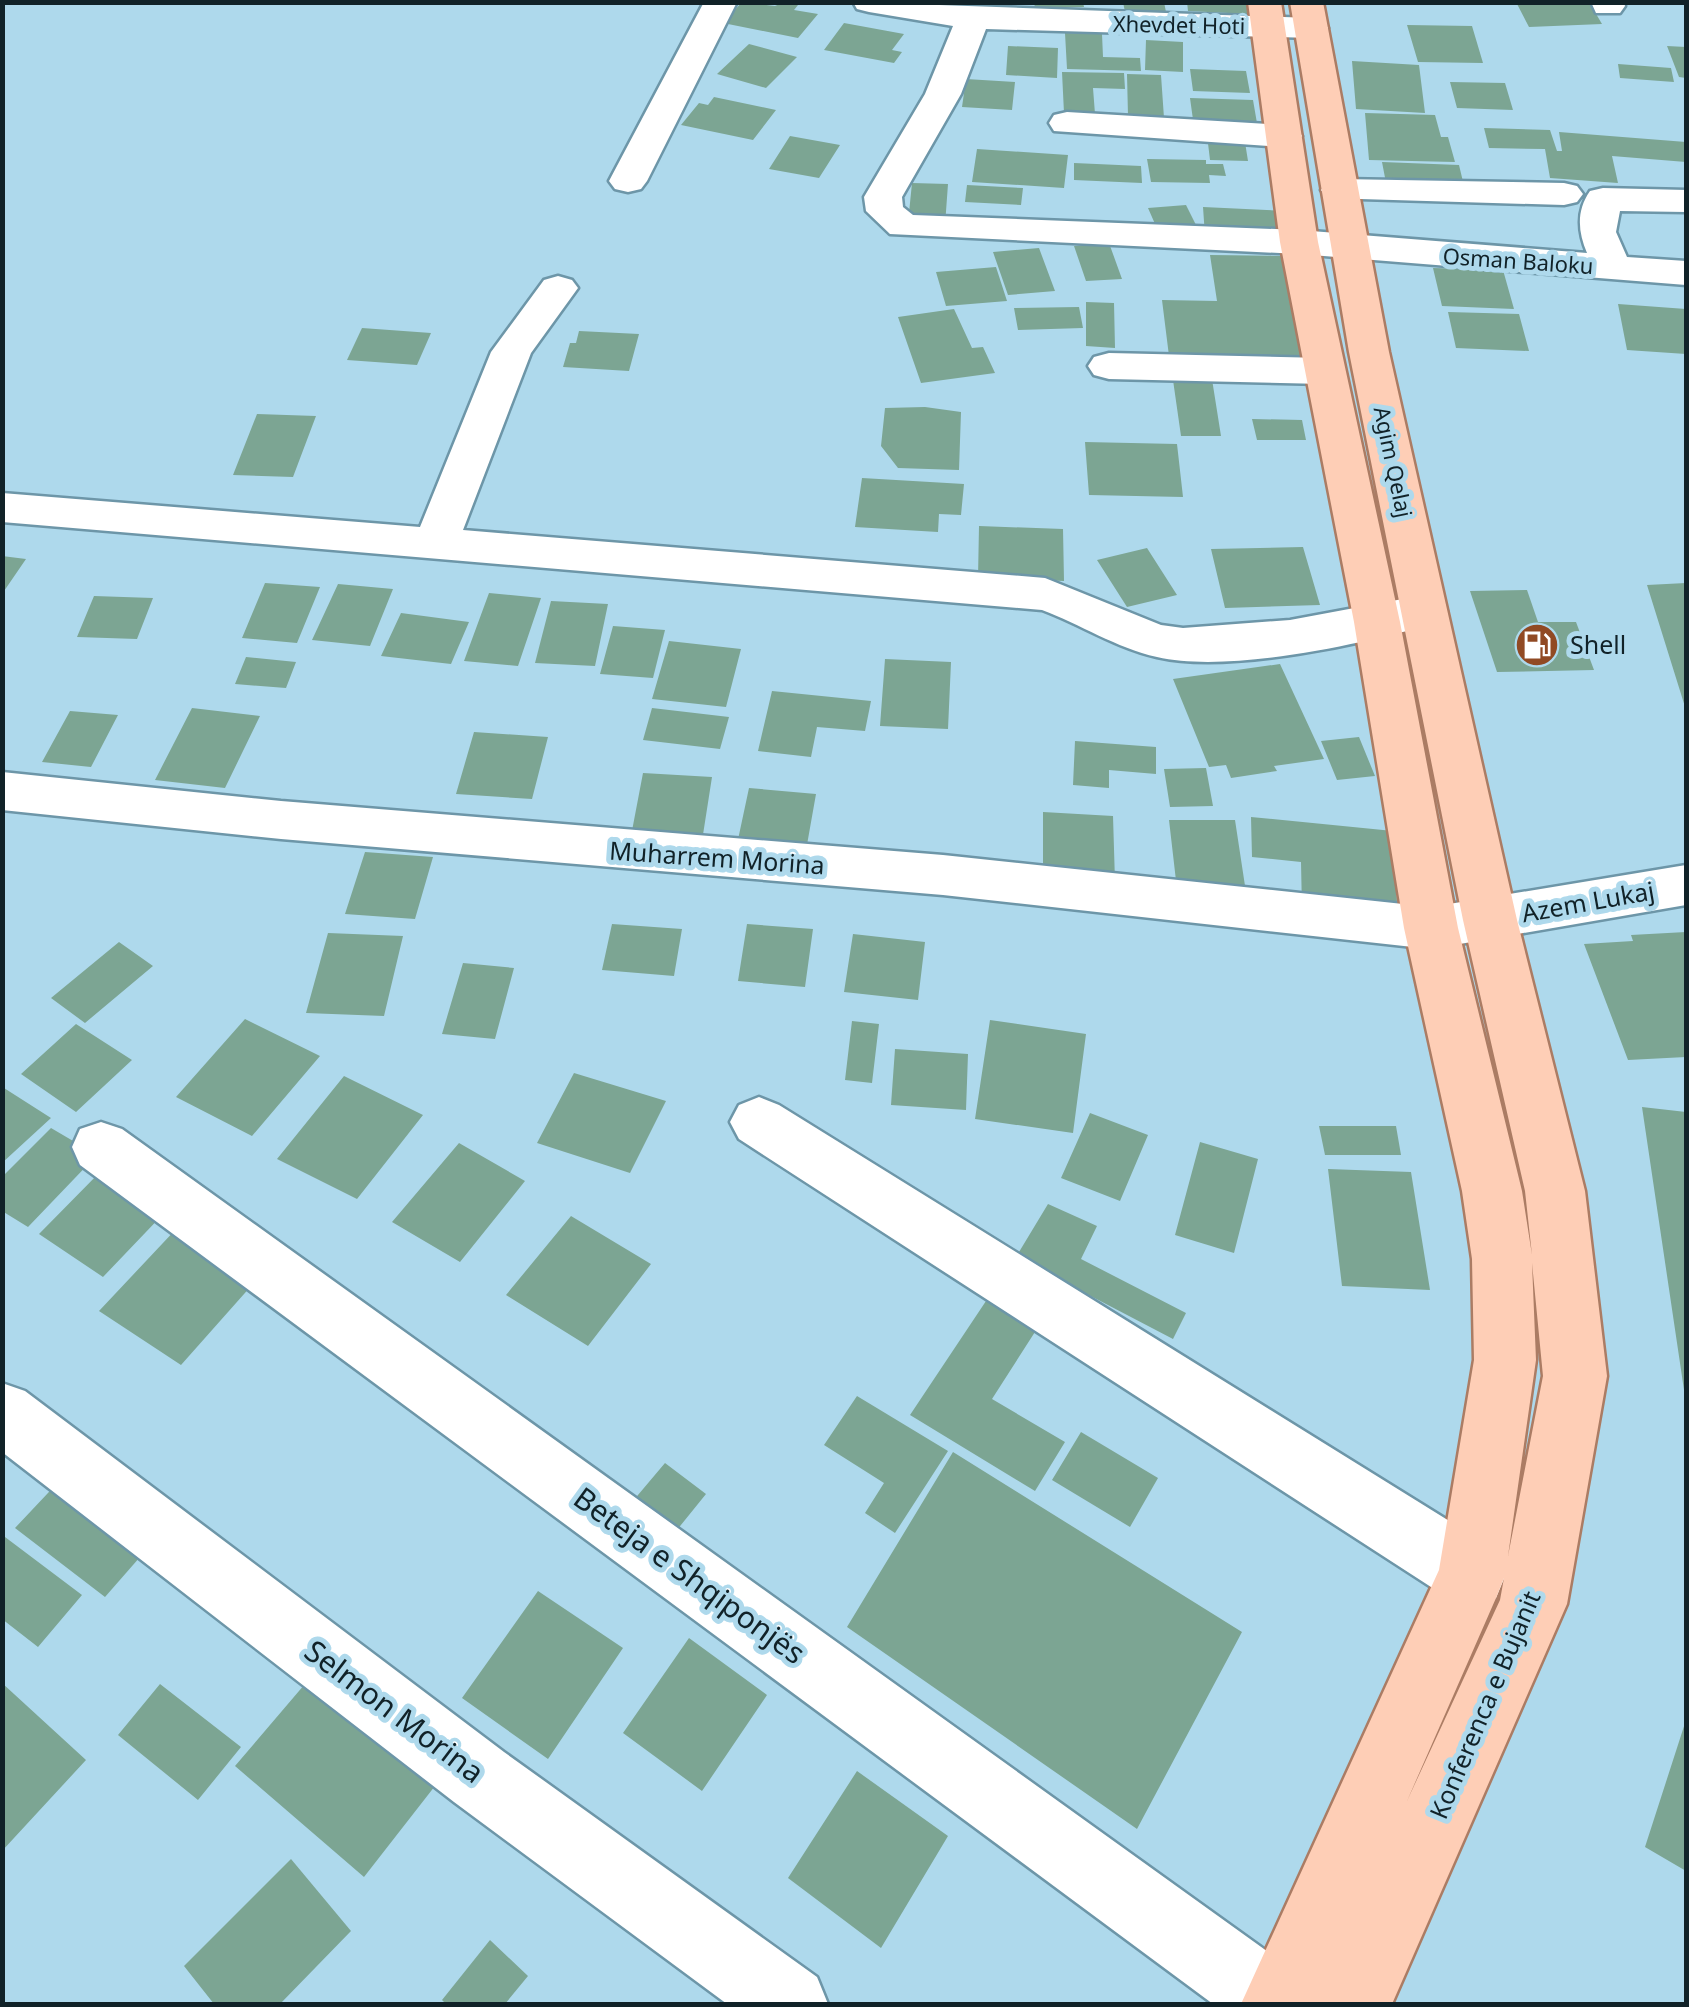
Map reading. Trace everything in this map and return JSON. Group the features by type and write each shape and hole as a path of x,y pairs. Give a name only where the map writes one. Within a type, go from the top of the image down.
{"main road":[{"name":"Agim Qelaj","path":"1287,15 1284,136 1299,242 1377,622 1461,924"},
{"name":"Agim Qelaj","path":"1287,15 1340,190 1364,326 1424,611 1461,924"},
{"path":"1316,322 1364,326"},
{"path":"1277,2004 1472,1574 1505,1360 1502,1259 1461,924"},
{"name":"Konferenca e Bujanit","path":"1353,2004 1533,1604 1575,1376 1555,1190 1461,924"}],"street":[{"path":"628,181 720,2"},
{"name":"Xhevdet Hoti","path":"869,2 973,19 1287,15"},
{"name":"Osman Baloku","path":"973,19 943,94 882,196 885,211 903,226 1299,242 1686,273"},
{"path":"1067,123 1284,136"},
{"path":"1340,190 1564,194"},
{"path":"1612,268 1597,232 1603,199 1686,201"},
{"path":"436,543 511,352 558,288"},
{"path":"1109,366 1324,371"},
{"path":"2,507 1045,594 1083,605 1159,641 1194,644 1377,622 1424,611"},
{"name":"Muharrem Morina","path":"2,791 320,824 943,875 1461,924"},
{"name":"Azem Lukaj","path":"1461,924 1686,885"},
{"path":"759,1122 1472,1574"},
{"name":"Beteja e Shqiponjës","path":"101,1147 1277,2004"},
{"name":"Selmon Morina","path":"2,1413 479,1777 790,2004"}],"building":[{"path":"742,2 775,6 784,2 798,5 794,10 818,14 798,38 723,23"},
{"path":"1034,2 1083,2 1084,7 1035,8"},
{"path":"1123,2 1164,2 1168,22 1127,22"},
{"path":"1187,2 1247,2 1248,14 1188,11"},
{"path":"1516,2 1589,2 1602,24 1529,27"},
{"path":"844,23 904,34 892,50 902,52 894,63 824,50"},
{"path":"1407,25 1472,26 1483,63 1418,62"},
{"path":"1065,33 1102,34 1103,57 1140,58 1141,71 1067,69"},
{"path":"1146,40 1183,42 1183,72 1145,70"},
{"path":"749,44 797,57 766,88 717,74"},
{"path":"1008,46 1058,48 1057,78 1006,75"},
{"path":"1667,46 1686,47 1686,78 1679,77"},
{"path":"1352,61 1419,65 1425,113 1356,109"},
{"path":"1618,64 1671,68 1674,82 1620,78"},
{"path":"1190,69 1246,71 1250,93 1193,91"},
{"path":"1062,72 1124,73 1125,89 1093,88 1095,114 1064,113"},
{"path":"1127,74 1161,75 1164,118 1128,116"},
{"path":"966,79 1015,82 1012,110 962,107"},
{"path":"1450,82 1505,83 1513,110 1457,108"},
{"path":"714,97 776,110 753,140 681,125 699,103 708,105"},
{"path":"1190,98 1253,100 1258,129 1194,127"},
{"path":"1365,113 1435,115 1441,137 1448,137 1455,162 1369,160"},
{"path":"1484,128 1550,130 1557,151 1562,151 1559,132 1686,142 1686,162 1612,156 1618,183 1550,178 1545,149 1489,148"},
{"path":"1207,135 1244,136 1248,161 1210,160"},
{"path":"790,136 840,145 819,178 769,169"},
{"path":"977,149 1068,155 1064,188 972,182"},
{"path":"1147,159 1206,160 1206,164 1223,164 1226,176 1209,175 1210,183 1151,182"},
{"path":"1382,162 1459,165 1465,190 1387,188"},
{"path":"1074,163 1141,166 1142,183 1074,180"},
{"path":"912,183 948,184 945,225 908,223"},
{"path":"967,185 1023,188 1021,205 965,202"},
{"path":"1186,205 1198,229 1159,233 1148,208"},
{"path":"1203,207 1287,211 1290,240 1205,236"},
{"path":"1109,243 1122,279 1086,281 1074,246"},
{"path":"1039,248 1055,291 1008,295 993,252"},
{"path":"1210,255 1281,256 1308,366 1170,364 1162,300 1217,301"},
{"path":"996,267 1007,301 946,306 936,272"},
{"path":"1433,268 1503,270 1514,309 1442,306"},
{"path":"1086,302 1114,303 1115,348 1086,346"},
{"path":"1618,304 1686,309 1686,354 1627,350"},
{"path":"1079,307 1083,328 1018,330 1014,308"},
{"path":"954,309 972,348 983,347 995,373 921,383 898,317"},
{"path":"1448,312 1519,314 1529,351 1456,348"},
{"path":"362,328 431,333 417,365 347,360"},
{"path":"579,331 639,334 629,371 563,367 570,343 576,343"},
{"path":"1172,373 1211,373 1221,436 1181,436"},
{"path":"925,407 961,412 959,470 898,468 881,446 885,408"},
{"path":"257,414 316,416 293,477 233,475"},
{"path":"1252,419 1302,420 1306,440 1257,440"},
{"path":"1085,442 1177,444 1183,497 1089,495"},
{"path":"862,478 964,484 961,515 939,514 938,532 855,527"},
{"path":"979,526 1063,529 1064,581 978,578"},
{"path":"1303,547 1320,605 1225,608 1211,549"},
{"path":"1147,548 1177,595 1127,607 1097,560"},
{"path":"2,556 26,559 2,594"},
{"path":"265,583 320,587 297,643 242,638"},
{"path":"1686,583 1686,710 1647,585"},
{"path":"338,584 393,589 370,646 312,640"},
{"path":"1527,590 1538,622 1576,622 1594,670 1497,672 1470,591"},
{"path":"489,593 541,598 518,666 464,661"},
{"path":"94,596 153,598 137,639 77,637"},
{"path":"551,601 608,604 595,666 535,663"},
{"path":"401,613 469,622 451,664 381,656"},
{"path":"613,626 665,630 653,678 600,674"},
{"path":"669,641 741,649 726,707 652,699"},
{"path":"246,657 296,662 286,688 235,684"},
{"path":"885,659 951,662 948,729 880,726"},
{"path":"1280,664 1324,759 1274,766 1277,771 1231,778 1226,765 1209,767 1173,679"},
{"path":"772,691 871,701 865,731 817,727 811,757 758,751"},
{"path":"192,708 260,716 225,788 155,780"},
{"path":"652,708 729,717 720,749 643,740"},
{"path":"70,711 118,715 91,767 42,762"},
{"path":"474,732 548,737 532,799 456,794"},
{"path":"1359,737 1375,776 1337,780 1321,741"},
{"path":"1075,741 1156,747 1156,774 1109,770 1109,788 1073,785"},
{"path":"1206,768 1213,806 1170,807 1164,769"},
{"path":"643,773 712,777 702,841 631,836"},
{"path":"749,788 816,794 805,856 736,849"},
{"path":"1043,812 1113,816 1115,882 1043,879"},
{"path":"1251,817 1393,831 1398,920 1302,910 1301,862 1252,857"},
{"path":"1169,820 1235,820 1247,899 1178,898"},
{"path":"365,852 433,857 415,919 345,914"},
{"path":"612,924 682,929 674,976 602,970"},
{"path":"747,924 813,929 805,987 738,981"},
{"path":"1686,932 1686,1057 1628,1060 1584,944 1633,941 1631,935"},
{"path":"328,933 403,936 384,1016 306,1013"},
{"path":"853,934 925,942 918,1000 844,992"},
{"path":"119,942 153,966 85,1023 51,998"},
{"path":"463,963 514,968 495,1039 442,1034"},
{"path":"245,1019 320,1056 252,1136 176,1097"},
{"path":"990,1020 1086,1034 1073,1133 975,1119"},
{"path":"852,1021 879,1024 872,1083 845,1080"},
{"path":"76,1024 132,1060 76,1112 21,1074"},
{"path":"895,1049 968,1054 966,1110 891,1105"},
{"path":"574,1073 666,1101 630,1173 537,1143"},
{"path":"344,1076 423,1115 357,1199 277,1159"},
{"path":"2,1089 51,1118 2,1163"},
{"path":"1642,1107 1686,1112 1686,1390 1684,1390"},
{"path":"1090,1113 1148,1135 1120,1201 1061,1178"},
{"path":"1319,1126 1396,1126 1401,1155 1325,1155"},
{"path":"51,1128 97,1155 28,1227 2,1211 2,1177"},
{"path":"1200,1142 1258,1159 1234,1253 1175,1235"},
{"path":"459,1143 525,1181 460,1262 392,1222"},
{"path":"103,1169 167,1210 103,1277 39,1234"},
{"path":"1328,1169 1411,1172 1430,1290 1342,1286"},
{"path":"1048,1204 1097,1226 1081,1259 1186,1313 1173,1339 1016,1257"},
{"path":"571,1216 651,1264 588,1346 506,1295"},
{"path":"178,1227 259,1277 181,1365 99,1311"},
{"path":"992,1292 1042,1321 992,1399 1065,1442 1035,1491 910,1415"},
{"path":"857,1396 948,1451 895,1533 865,1513 884,1483 824,1445"},
{"path":"1081,1432 1158,1478 1130,1527 1052,1480"},
{"path":"953,1452 1242,1632 1137,1829 847,1627"},
{"path":"665,1463 706,1494 668,1541 627,1508"},
{"path":"64,1476 154,1541 105,1597 15,1528"},
{"path":"5,1537 82,1595 38,1647 2,1619"},
{"path":"538,1591 623,1648 548,1759 462,1698"},
{"path":"689,1638 767,1695 702,1791 623,1733"},
{"path":"322,1664 449,1768 364,1877 235,1766"},
{"path":"2,1683 86,1760 2,1851"},
{"path":"160,1684 241,1747 198,1800 118,1735"},
{"path":"1686,1720 1686,1871 1645,1847"},
{"path":"857,1771 948,1836 881,1948 788,1878"},
{"path":"291,1859 351,1931 280,2004 214,2004 184,1966"},
{"path":"490,1940 528,1976 505,2004 446,2004 442,2000"}],"place":[{"name":"Shell","path":"1537,645"}]}
